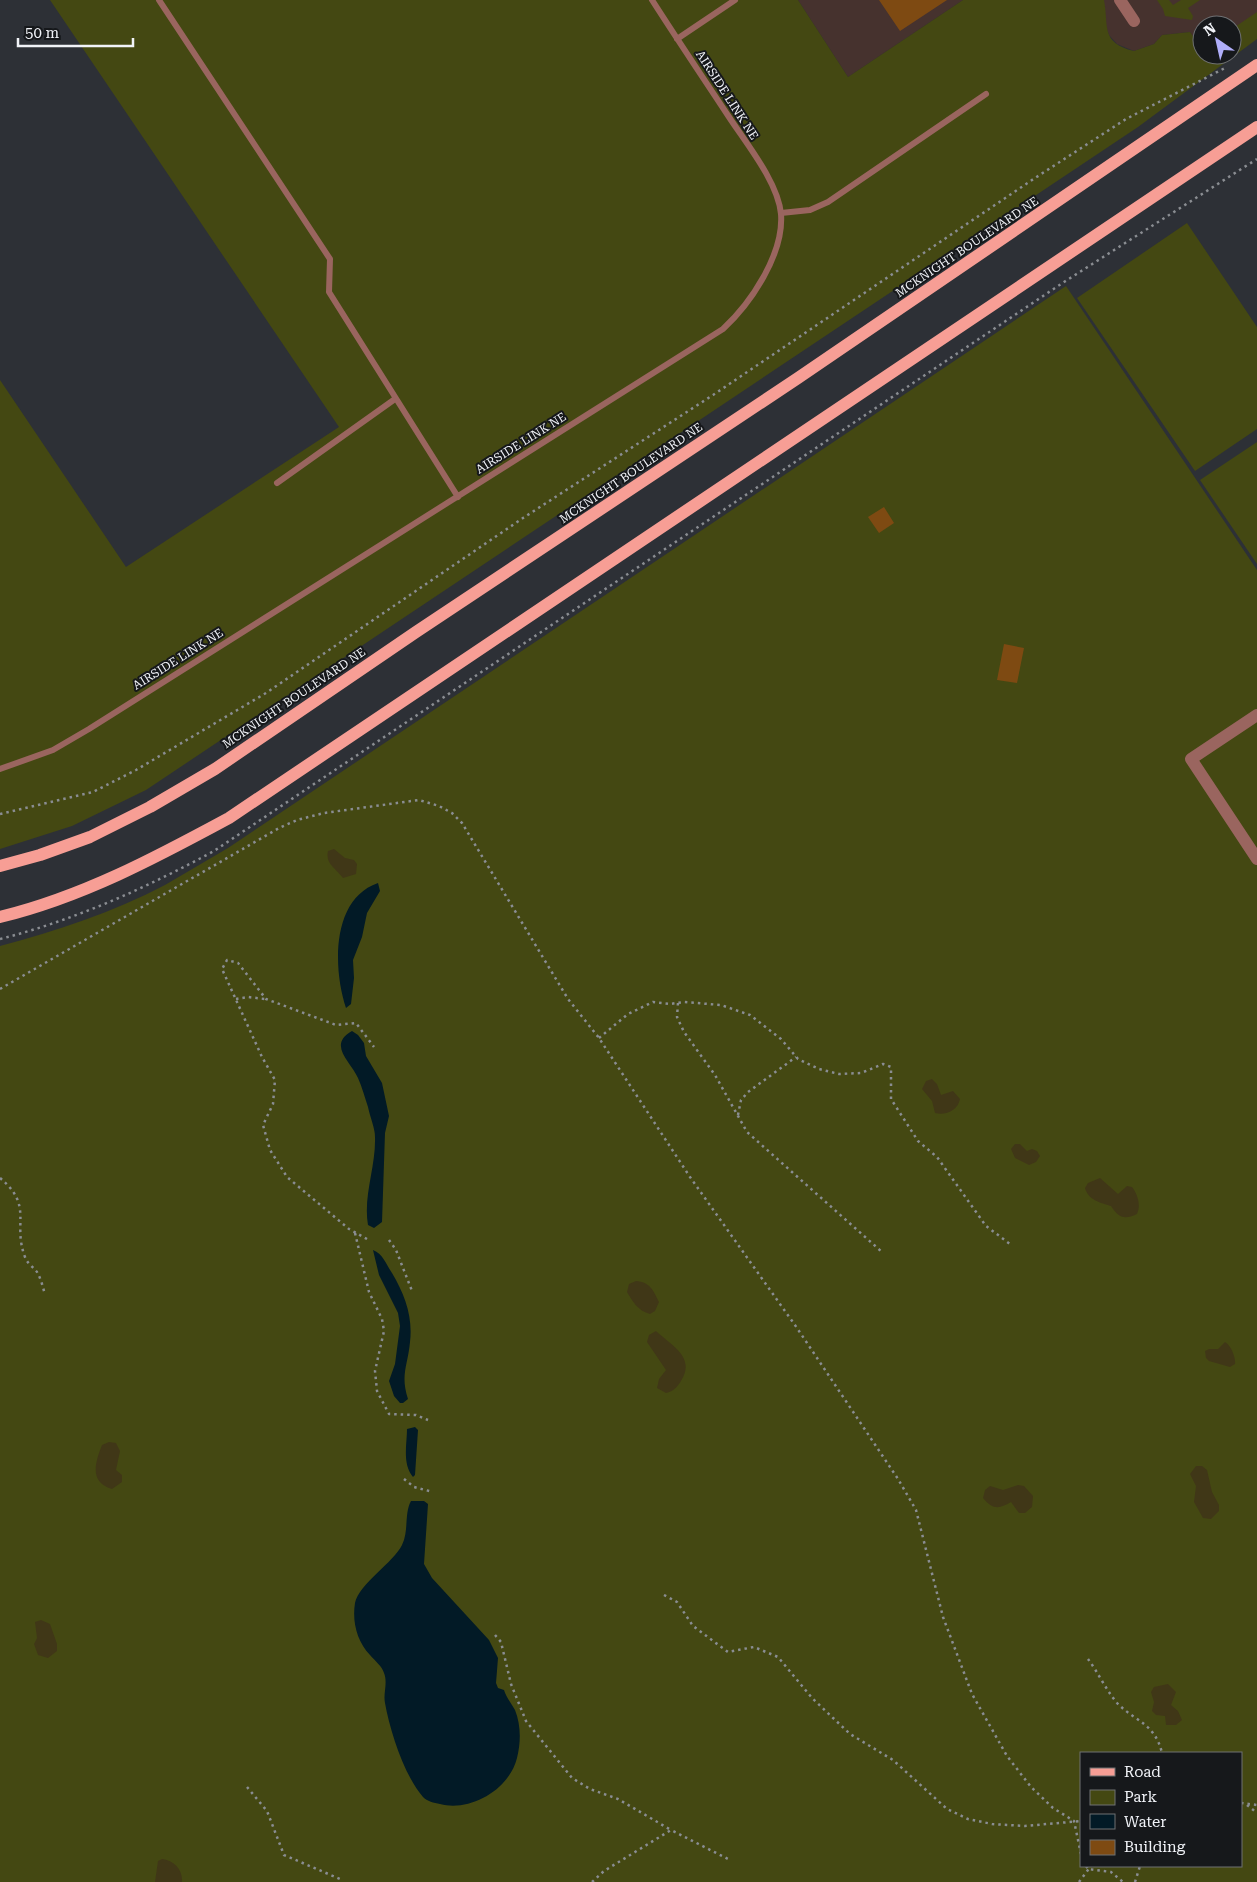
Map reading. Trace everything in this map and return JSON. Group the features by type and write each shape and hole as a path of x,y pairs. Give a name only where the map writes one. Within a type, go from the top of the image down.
{"main road":[{"name":"MCKNIGHT BOULEVARD NE","path":"0,866 40,855 90,837 150,807 215,768 798,378 1257,65"},
{"path":"0,917 76,894 140,866 228,818 1257,127"}],"street":[{"path":"1120,0 1134,21"},
{"path":"1257,715 1191,759 1257,859"}],"lane":[{"path":"159,0 330,258 329,292 458,497"},
{"name":"AIRSIDE LINK NE","path":"0,769 53,750 89,729 723,329 741,312 755,294 779,236 781,213 764,171 652,0"},
{"path":"677,39 735,0"},
{"path":"781,213 810,210 828,202 986,94"},
{"path":"277,483 396,399"}],"path":[{"path":"0,814 93,792 136,770 266,693 523,518 713,395 1035,178 1126,119 1231,65"},
{"path":"0,939 84,912 171,874 214,851 1064,282 1257,158"},
{"path":"0,989 297,820 324,813 419,800 439,806 452,813 462,823 568,999 600,1038 690,1177 797,1328 898,1479 916,1510 943,1617 972,1694 1008,1756 1031,1786 1053,1808 1074,1821 1080,1849"},
{"path":"266,999 238,963 227,960 222,969 262,1057 275,1080 273,1104 263,1125 270,1150 287,1177 355,1233 366,1239"},
{"path":"236,999 248,997 266,999 336,1025 356,1022 374,1047"},
{"path":"600,1038 628,1014 653,1002 722,1005 750,1015 781,1038 796,1057 820,1069 839,1074 861,1073 883,1064 891,1067 890,1099 918,1141 938,1157 986,1226 1010,1244"},
{"path":"678,1003 678,1017 684,1032 715,1075 747,1132 882,1252"},
{"path":"738,1117 741,1100 748,1092 796,1057"},
{"path":"0,1178 16,1194 20,1204 21,1242 25,1257 41,1280 45,1295"},
{"path":"355,1233 366,1283 382,1319 384,1331 375,1372 377,1391 389,1414 416,1414 428,1420"},
{"path":"389,1240 396,1250 412,1291"},
{"path":"404,1479 414,1487 433,1492"},
{"path":"664,1594 676,1602 693,1626 728,1652 754,1647 778,1657 812,1698 850,1734 893,1760 947,1809 968,1819 992,1824 1025,1826 1080,1821"},
{"path":"494,1635 501,1642 511,1684 526,1721 572,1778 590,1789 618,1799 671,1830 730,1860"},
{"path":"1088,1659 1119,1705 1142,1720 1151,1730 1162,1752"},
{"path":"247,1787 267,1811 284,1854 340,1879 342,1882"},
{"path":"1242,1803 1257,1805"},
{"path":"1246,1804 1257,1814"},
{"path":"592,1882 604,1871 671,1830"},
{"path":"1135,1882 1140,1867"},
{"path":"1079,1882 1087,1868 1111,1872 1123,1882"}],"shaded area":[{"path":"798,0 963,0 848,77"},
{"path":"1104,0 1257,0 1257,26 1242,36 1242,15 1192,15 1192,35 1190,32 1162,35 1154,44 1134,51 1117,44 1109,35 1104,22"}],"green space":[{"path":"50,0 798,0 848,77 963,0 1104,0 1108,32 1111,38 1123,48 1134,51 1154,44 1162,35 1190,32 1192,35 1192,65 1222,65 1138,127 146,790 72,826 0,849 0,380 126,567 339,427"},
{"path":"1157,0 1169,0 1173,5 1181,0 1200,0 1188,8 1192,15 1192,20 1165,16"},
{"path":"1257,12 1257,39 1242,50 1242,22"},
{"path":"1187,223 1257,327 1257,429 1195,471 1077,298"},
{"path":"1066,286 1257,570 1257,1882 0,1882 0,946 42,934 105,912 165,885 228,848"},
{"path":"1257,442 1257,564 1200,480"}],"sand":[{"path":"334,849 345,858 354,860 357,864 356,874 343,878 332,866 327,855 328,851"},
{"path":"932,1079 937,1084 941,1095 953,1091 960,1099 957,1106 951,1111 943,1114 935,1113 932,1101 922,1089 926,1081"},
{"path":"1015,1144 1020,1144 1027,1151 1032,1149 1037,1151 1040,1156 1036,1162 1029,1165 1015,1158 1011,1149"},
{"path":"1100,1178 1118,1194 1127,1186 1132,1187 1138,1200 1137,1214 1122,1217 1111,1206 1095,1200 1089,1195 1085,1188 1088,1183"},
{"path":"636,1281 648,1285 659,1302 655,1311 650,1314 639,1308 627,1292 629,1284"},
{"path":"656,1331 675,1347 686,1365 685,1373 680,1383 673,1390 666,1393 657,1388 659,1379 666,1370 647,1342 649,1335"},
{"path":"1225,1342 1235,1358 1235,1364 1230,1367 1209,1361 1206,1358 1205,1351 1218,1349"},
{"path":"109,1442 116,1443 120,1451 116,1470 122,1475 122,1482 112,1489 100,1482 96,1471 97,1458 102,1445"},
{"path":"1196,1466 1202,1466 1207,1470 1212,1492 1219,1505 1219,1511 1211,1519 1203,1518 1194,1502 1196,1486 1190,1474"},
{"path":"1018,1485 1024,1486 1033,1496 1032,1507 1025,1513 1019,1513 1011,1502 996,1507 990,1505 983,1498 985,1490 990,1486 1003,1490"},
{"path":"41,1620 50,1624 57,1644 57,1651 48,1658 38,1655 34,1644 37,1638 35,1622"},
{"path":"1168,1684 1176,1692 1171,1705 1178,1711 1182,1720 1176,1725 1166,1725 1165,1716 1156,1715 1152,1711 1154,1702 1151,1692 1154,1687"},
{"path":"162,1859 170,1861 177,1866 181,1873 182,1882 155,1882 158,1861"}],"water":[{"path":"378,883 380,891 367,913 362,937 353,960 354,978 351,1004 346,1008 339,974 338,956 344,919 351,904 363,891"},
{"path":"352,1031 364,1043 366,1056 382,1083 389,1116 385,1133 382,1222 374,1228 368,1225 367,1203 374,1159 374,1130 359,1081 341,1048 341,1042"},
{"path":"373,1250 382,1257 397,1281 409,1315 411,1333 405,1376 408,1399 403,1403 400,1403 394,1396 389,1381 395,1364 400,1326 398,1313 379,1275"},
{"path":"415,1427 418,1430 415,1475 413,1477 407,1466 406,1447 407,1429"},
{"path":"411,1501 424,1501 428,1504 424,1564 432,1578 489,1640 498,1658 496,1683 498,1688 504,1690 515,1710 518,1722 520,1734 517,1758 506,1780 487,1796 464,1805 452,1806 431,1802 426,1800 416,1788 404,1765 390,1726 385,1699 386,1680 383,1670 362,1644 355,1624 354,1610 358,1596 363,1588 392,1559 402,1545"}],"building":[{"path":"879,0 947,0 900,31"},
{"path":"884,507 894,523 879,533 868,517"},
{"path":"1004,644 1024,648 1017,683 997,680"}]}
